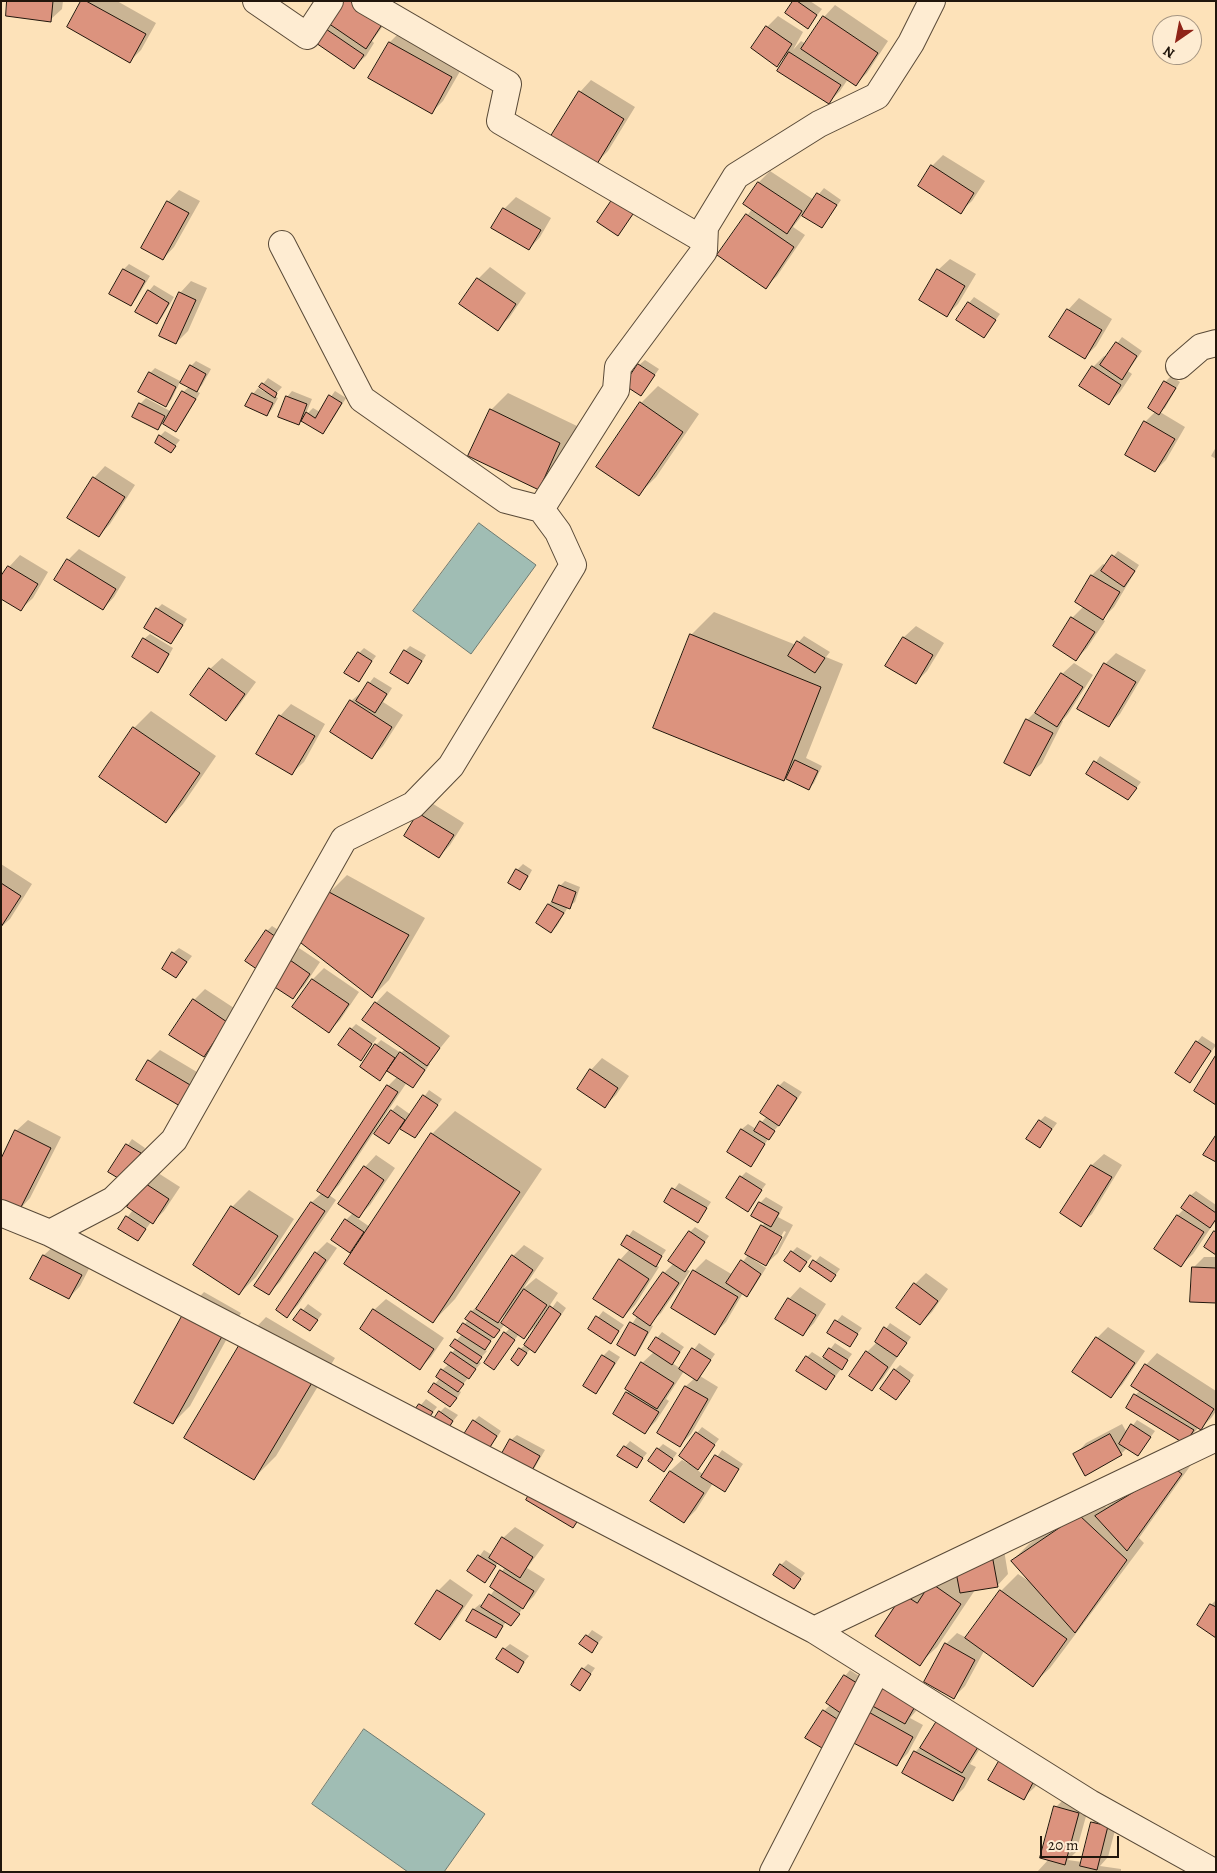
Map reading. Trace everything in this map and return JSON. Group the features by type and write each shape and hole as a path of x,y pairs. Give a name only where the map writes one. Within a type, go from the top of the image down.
{"street":[{"path":"256,1 307,36 330,1"},
{"path":"364,1 508,84 500,121 704,240"},
{"path":"542,509 616,390 618,367 704,250 705,227 736,176 819,124 876,96 911,43 932,1"},
{"path":"50,1233 113,1200 174,1140 344,839 413,805 452,766 573,565 558,532 542,509 506,500 362,399 282,244"},
{"path":"1179,366 1201,348 1216,343"},
{"path":"1,1213 50,1233 814,1630 1090,1803 1214,1872"},
{"path":"814,1630 1216,1438"},
{"path":"773,1872 877,1670"}],"water":[{"path":"479,523 536,565 471,654 413,611"},
{"path":"364,1729 485,1814 444,1872 408,1872 312,1804"}],"building":[{"path":"7,1 53,1 51,22 6,16"},
{"path":"81,1 86,1 146,34 130,63 67,27"},
{"path":"338,1 350,1 383,23 366,49 325,21"},
{"path":"793,1 797,1 817,15 808,29 785,13"},
{"path":"823,16 878,53 856,86 801,49"},
{"path":"766,26 792,44 777,67 751,48"},
{"path":"323,27 364,55 354,69 313,41"},
{"path":"389,42 452,77 432,114 368,78"},
{"path":"789,52 841,85 829,104 777,71"},
{"path":"579,91 624,119 597,164 551,136"},
{"path":"931,165 974,193 961,214 918,186"},
{"path":"758,182 802,211 787,234 743,204"},
{"path":"817,193 837,205 822,228 802,216"},
{"path":"614,197 635,211 618,236 597,222"},
{"path":"167,201 189,213 163,260 141,248"},
{"path":"503,208 541,230 529,250 491,228"},
{"path":"746,214 794,247 766,289 717,255"},
{"path":"123,269 145,281 131,306 109,294"},
{"path":"937,269 965,286 947,317 919,300"},
{"path":"477,278 516,304 498,331 459,304"},
{"path":"148,290 169,303 157,324 135,312"},
{"path":"179,292 196,300 176,344 159,336"},
{"path":"968,302 996,320 984,338 956,320"},
{"path":"1067,309 1102,330 1085,359 1049,337"},
{"path":"1116,342 1137,356 1122,380 1100,365"},
{"path":"638,364 655,375 641,396 624,385"},
{"path":"190,365 206,374 197,392 180,383"},
{"path":"1092,366 1121,385 1109,405 1079,386"},
{"path":"149,372 176,387 166,407 138,392"},
{"path":"1164,381 1176,388 1159,415 1148,408"},
{"path":"262,383 277,393 275,398 259,387"},
{"path":"182,391 196,399 176,432 163,424"},
{"path":"252,393 273,403 267,416 245,406"},
{"path":"329,395 342,403 323,434 301,421 306,412 315,418"},
{"path":"286,396 307,404 299,425 278,417"},
{"path":"640,402 683,432 639,496 596,467"},
{"path":"139,403 165,416 158,430 132,417"},
{"path":"490,409 560,443 539,490 468,456"},
{"path":"1144,421 1175,439 1155,472 1125,455"},
{"path":"159,435 176,446 171,453 155,443"},
{"path":"93,477 125,497 99,537 67,518"},
{"path":"1112,555 1135,571 1124,587 1101,571"},
{"path":"67,559 116,589 103,610 54,580"},
{"path":"8,566 38,584 21,611 1,599 1,576"},
{"path":"1091,575 1120,592 1103,620 1075,602"},
{"path":"156,608 183,625 171,644 144,628"},
{"path":"1071,617 1095,632 1076,661 1053,646"},
{"path":"690,634 821,687 784,781 653,728"},
{"path":"903,637 933,655 916,684 885,666"},
{"path":"143,638 169,654 158,673 132,657"},
{"path":"797,641 825,658 815,673 788,656"},
{"path":"404,650 422,661 408,684 390,673"},
{"path":"358,652 372,661 359,682 344,673"},
{"path":"1104,663 1136,682 1109,727 1077,709"},
{"path":"209,668 245,694 226,721 190,695"},
{"path":"1061,673 1083,687 1057,727 1035,713"},
{"path":"368,682 387,694 375,713 356,701"},
{"path":"350,700 392,727 372,759 330,732"},
{"path":"279,715 315,736 292,775 256,754"},
{"path":"1026,719 1053,733 1030,776 1004,763"},
{"path":"133,727 200,773 166,823 99,777"},
{"path":"795,760 818,771 809,790 786,779"},
{"path":"1094,761 1137,788 1128,800 1086,774"},
{"path":"418,813 454,835 439,858 404,836"},
{"path":"516,869 528,876 520,890 508,883"},
{"path":"1,883 21,896 1,927"},
{"path":"559,885 576,892 570,909 552,902"},
{"path":"329,892 409,935 372,998 301,943"},
{"path":"548,904 564,913 551,933 536,923"},
{"path":"266,930 279,939 258,970 245,961"},
{"path":"172,952 187,962 176,978 162,969"},
{"path":"287,958 310,974 293,999 270,984"},
{"path":"312,979 349,1004 329,1033 292,1007"},
{"path":"193,999 227,1022 204,1057 169,1035"},
{"path":"375,1002 440,1048 427,1066 362,1020"},
{"path":"350,1028 372,1044 361,1061 338,1045"},
{"path":"1196,1041 1211,1051 1190,1083 1175,1073"},
{"path":"375,1044 395,1058 380,1081 360,1067"},
{"path":"400,1052 425,1070 413,1088 387,1071"},
{"path":"1216,1055 1216,1105 1194,1091"},
{"path":"148,1060 197,1089 185,1109 136,1080"},
{"path":"590,1069 618,1088 605,1108 577,1089"},
{"path":"387,1085 398,1092 328,1198 317,1191"},
{"path":"778,1085 797,1098 779,1126 760,1113"},
{"path":"423,1095 438,1105 415,1138 400,1129"},
{"path":"391,1110 405,1120 389,1144 374,1134"},
{"path":"1039,1120 1052,1129 1040,1148 1026,1139"},
{"path":"760,1121 775,1131 769,1140 754,1131"},
{"path":"741,1129 765,1144 751,1167 727,1152"},
{"path":"15,1130 51,1148 19,1211 1,1202 1,1159"},
{"path":"431,1133 520,1192 433,1323 344,1264"},
{"path":"1216,1135 1216,1162 1203,1155"},
{"path":"126,1144 141,1153 123,1181 108,1172"},
{"path":"1091,1165 1112,1177 1081,1227 1060,1213"},
{"path":"364,1166 384,1180 359,1218 338,1204"},
{"path":"740,1176 762,1190 748,1212 726,1198"},
{"path":"143,1182 169,1199 153,1224 127,1207"},
{"path":"672,1188 707,1208 698,1223 664,1202"},
{"path":"1190,1195 1216,1213 1216,1219 1210,1228 1181,1208"},
{"path":"311,1202 325,1211 269,1295 254,1286"},
{"path":"759,1202 779,1213 771,1227 751,1216"},
{"path":"231,1206 278,1236 239,1295 193,1265"},
{"path":"1177,1215 1204,1232 1181,1267 1154,1249"},
{"path":"126,1216 146,1229 138,1241 118,1229"},
{"path":"345,1219 364,1232 350,1253 331,1240"},
{"path":"761,1225 782,1237 766,1266 745,1254"},
{"path":"689,1231 705,1242 685,1272 668,1261"},
{"path":"1214,1231 1216,1232 1216,1255 1204,1247"},
{"path":"627,1235 662,1256 656,1267 621,1245"},
{"path":"791,1251 807,1262 800,1272 784,1261"},
{"path":"315,1252 326,1260 287,1318 276,1310"},
{"path":"43,1255 82,1275 69,1299 30,1279"},
{"path":"512,1255 533,1270 498,1323 476,1309"},
{"path":"619,1259 649,1279 623,1318 593,1299"},
{"path":"741,1260 761,1274 747,1297 726,1283"},
{"path":"813,1260 836,1275 831,1282 809,1267"},
{"path":"1192,1267 1216,1268 1216,1303 1190,1302"},
{"path":"693,1270 738,1297 715,1335 671,1308"},
{"path":"663,1272 679,1283 650,1326 633,1314"},
{"path":"914,1283 938,1301 920,1325 896,1308"},
{"path":"524,1289 547,1305 524,1339 501,1323"},
{"path":"788,1298 816,1315 803,1336 775,1319"},
{"path":"550,1306 561,1314 535,1353 524,1345"},
{"path":"186,1309 225,1331 173,1424 134,1403"},
{"path":"301,1309 318,1320 310,1331 293,1320"},
{"path":"373,1309 434,1349 420,1370 360,1329"},
{"path":"471,1311 500,1330 494,1338 465,1319"},
{"path":"596,1316 619,1331 611,1344 588,1329"},
{"path":"835,1320 858,1334 850,1347 827,1333"},
{"path":"630,1322 648,1332 635,1356 617,1345"},
{"path":"463,1323 491,1341 485,1350 457,1332"},
{"path":"884,1327 907,1343 897,1357 875,1342"},
{"path":"504,1332 515,1340 494,1370 484,1363"},
{"path":"656,1337 680,1352 672,1365 648,1349"},
{"path":"1096,1337 1135,1363 1111,1398 1072,1372"},
{"path":"243,1339 313,1381 254,1480 184,1438"},
{"path":"455,1339 482,1357 477,1364 450,1346"},
{"path":"519,1348 527,1353 518,1366 511,1360"},
{"path":"692,1348 711,1360 697,1381 679,1369"},
{"path":"829,1348 848,1360 842,1370 823,1357"},
{"path":"866,1351 888,1367 872,1391 849,1376"},
{"path":"451,1352 476,1369 469,1379 444,1362"},
{"path":"602,1355 615,1363 596,1394 583,1386"},
{"path":"806,1356 835,1376 826,1390 796,1371"},
{"path":"641,1362 674,1383 657,1409 625,1389"},
{"path":"1145,1364 1214,1409 1201,1430 1131,1386"},
{"path":"441,1369 464,1384 458,1392 436,1377"},
{"path":"894,1369 910,1381 896,1400 880,1389"},
{"path":"434,1383 457,1398 450,1407 428,1392"},
{"path":"685,1386 708,1399 680,1447 657,1433"},
{"path":"626,1392 659,1412 645,1434 613,1414"},
{"path":"1134,1394 1194,1430 1185,1444 1126,1408"},
{"path":"419,1404 433,1412 426,1422 412,1414"},
{"path":"439,1411 453,1421 446,1432 432,1422"},
{"path":"473,1420 497,1436 485,1455 461,1439"},
{"path":"1131,1424 1151,1437 1138,1456 1119,1444"},
{"path":"696,1432 715,1445 698,1470 679,1456"},
{"path":"1110,1434 1122,1455 1085,1476 1073,1454"},
{"path":"510,1439 540,1456 530,1474 500,1457"},
{"path":"624,1446 643,1458 637,1468 617,1456"},
{"path":"657,1448 673,1459 664,1472 648,1461"},
{"path":"715,1455 739,1469 725,1492 701,1477"},
{"path":"1174,1468 1182,1474 1127,1551 1095,1516"},
{"path":"670,1471 704,1493 684,1523 650,1501"},
{"path":"534,1486 582,1514 573,1528 526,1500"},
{"path":"1079,1515 1127,1560 1075,1633 1011,1561"},
{"path":"502,1537 533,1557 520,1578 489,1558"},
{"path":"478,1555 496,1566 485,1583 467,1571"},
{"path":"993,1560 998,1587 960,1593 955,1567"},
{"path":"780,1564 801,1579 794,1589 773,1575"},
{"path":"500,1570 534,1591 523,1609 490,1587"},
{"path":"931,1583 961,1604 920,1666 875,1636 903,1594 917,1603"},
{"path":"437,1590 463,1606 440,1640 415,1624"},
{"path":"1000,1590 1067,1639 1033,1687 965,1638"},
{"path":"489,1594 520,1614 511,1626 481,1607"},
{"path":"1210,1604 1216,1607 1216,1638 1197,1625"},
{"path":"473,1609 503,1626 496,1638 466,1621"},
{"path":"586,1635 598,1643 592,1653 579,1644"},
{"path":"945,1643 975,1660 954,1699 924,1682"},
{"path":"503,1648 524,1662 518,1673 496,1659"},
{"path":"582,1668 591,1674 580,1691 571,1685"},
{"path":"844,1675 860,1685 842,1714 826,1703"},
{"path":"878,1682 917,1703 905,1724 867,1703"},
{"path":"823,1710 840,1721 822,1748 805,1738"},
{"path":"865,1710 913,1737 897,1766 848,1740"},
{"path":"940,1716 981,1742 962,1773 920,1748"},
{"path":"914,1751 965,1778 953,1801 902,1773"},
{"path":"1002,1756 1037,1775 1024,1800 988,1780"},
{"path":"1054,1806 1079,1813 1065,1865 1040,1858"},
{"path":"1091,1822 1108,1826 1097,1870 1080,1866"}]}
